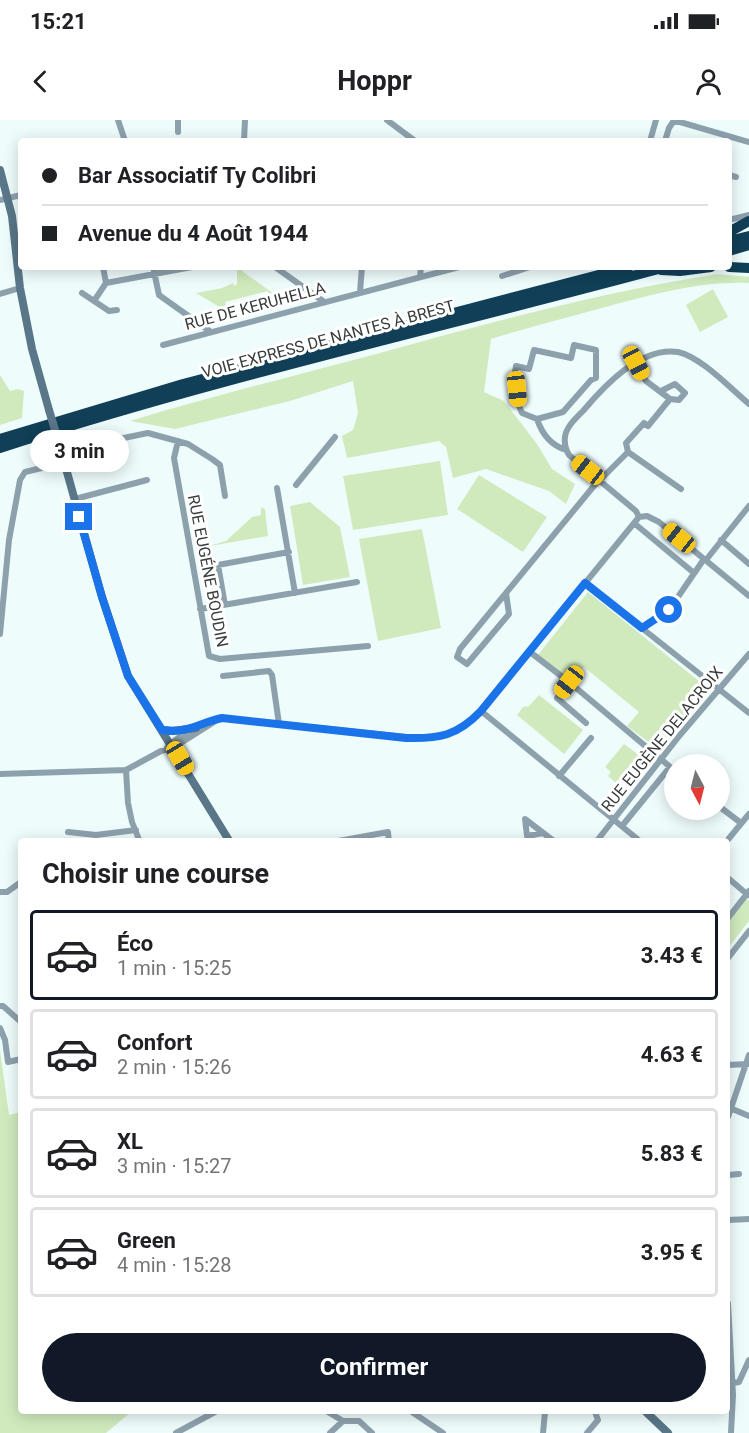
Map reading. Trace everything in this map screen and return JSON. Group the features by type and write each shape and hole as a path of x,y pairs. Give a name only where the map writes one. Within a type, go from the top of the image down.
{"highway":[{"path":"732,230 749,221"},
{"path":"732,240 749,236"},
{"path":"732,249 749,245"},
{"path":"732,267 749,268"},
{"name":"VOIE EXPRESS DE NANTES À BREST","path":"0,439 194,381 617,270"},
{"name":"VOIE EXPRESS DE NANTES À BREST","path":"0,448 92,419 231,380 654,270"}],"street":[{"path":"118,120 124,138"},
{"path":"178,120 178,132"},
{"path":"244,138 245,120"},
{"path":"387,120 411,138"},
{"path":"651,138 656,120"},
{"path":"666,138 672,121 725,138"},
{"path":"732,140 749,142"},
{"path":"0,170 4,199 13,220 18,269"},
{"path":"732,176 736,177"},
{"path":"732,219 749,215"},
{"path":"18,270 35,361 102,597 128,676 227,838"},
{"path":"104,270 106,283"},
{"path":"94,301 106,283 154,270 159,295 211,332"},
{"path":"279,270 323,302"},
{"path":"360,292 362,270"},
{"path":"420,277 421,270"},
{"name":"RUE DE KERUHELLA","path":"163,345 447,270"},
{"path":"502,276 515,270"},
{"path":"0,294 20,288"},
{"path":"82,293 109,311 117,310"},
{"path":"566,450 544,436 537,419 521,411 516,366 529,369 534,350 571,358 574,345 596,350 596,378"},
{"path":"639,517 636,511 566,450 564,441 567,430 605,384 636,363 661,352 680,353 692,358 749,404"},
{"path":"636,363 646,381 670,399 679,400 685,393 675,384 661,391"},
{"path":"596,378 605,384"},
{"path":"537,419 567,410 587,384 596,378"},
{"path":"670,399 648,426 644,423 626,443 628,452 681,489"},
{"path":"0,634 9,540 22,475 25,472 83,458 104,442 142,432 197,448 219,465 225,496"},
{"path":"296,485 335,437"},
{"name":"RUE EUGÉNE BOUDIN","path":"178,441 174,458 208,653 219,659 368,646"},
{"path":"506,593 509,614 467,664 458,657 460,649 568,515 628,452"},
{"path":"75,499 147,480"},
{"path":"277,488 295,593"},
{"path":"642,628 669,610 694,573 749,506"},
{"path":"170,747 196,728 216,719 425,739 456,732 481,711 639,517 647,516 659,522 749,596"},
{"path":"634,523 694,573"},
{"path":"721,540 749,564"},
{"path":"225,605 218,565 289,552"},
{"path":"200,609 357,582"},
{"path":"585,583 749,713"},
{"path":"530,652 664,763"},
{"name":"RUE EUGÈNE DELACROIX","path":"599,838 660,760 749,654"},
{"path":"223,676 269,671 272,675 279,724"},
{"path":"569,682 557,698 586,723"},
{"path":"481,711 636,838"},
{"path":"0,774 126,771 216,719"},
{"path":"162,730 173,732 196,728"},
{"path":"559,776 591,738"},
{"path":"126,771 128,803 139,838"},
{"path":"622,826 664,778"},
{"path":"729,838 749,814"},
{"path":"730,815 741,823"},
{"path":"68,832 96,835 136,830"},
{"path":"355,838 388,832 389,838"},
{"path":"543,833 550,838"},
{"path":"730,880 748,893 730,916"},
{"path":"0,892 7,891 18,884"},
{"path":"730,955 749,931"},
{"path":"0,1006 18,1019"},
{"path":"0,1028 8,1062 18,1060"},
{"path":"749,1054 730,1108 749,1116"},
{"path":"730,1065 747,1064"},
{"path":"730,1175 739,1174"},
{"path":"730,1220 749,1219"},
{"path":"731,1433 730,1384 739,1383 749,1360"},
{"path":"176,1433 210,1414"},
{"path":"331,1414 343,1421 359,1421 372,1433"},
{"path":"415,1414 443,1433"},
{"path":"543,1433 545,1414"},
{"path":"587,1433 598,1419 596,1414"},
{"path":"648,1414 668,1433"},
{"path":"330,1433 336,1430 343,1421"}],"green space":[{"path":"237,270 242,270 277,296 276,300 271,302 268,291 225,302 228,312 196,293 222,288 233,283 234,286 237,284"},
{"path":"717,274 749,277 749,283 711,284 673,290 491,339 484,392 504,401 537,444 552,469 575,484 566,504 549,491 486,469 453,478 446,447 439,441 347,458 342,436 353,430 358,413 353,381 290,401 175,429 130,421 506,319 674,281"},
{"path":"713,289 728,317 700,332 686,305"},
{"path":"0,375 10,391 18,389 24,391 22,418 0,425"},
{"path":"440,461 448,515 353,530 343,476"},
{"path":"479,475 547,517 523,552 457,509"},
{"path":"310,502 340,527 350,577 303,585 290,506"},
{"path":"261,507 265,509 268,536 210,546 211,551 202,554 210,599 207,600 199,549 226,541 252,517 261,515"},
{"path":"422,529 441,628 378,641 359,539"},
{"path":"588,592 710,690 659,750 627,726 639,712 584,667 572,681 538,655"},
{"path":"539,695 583,730 564,754 517,715 523,707 529,706"},
{"path":"624,744 639,755 616,783 608,776 611,772 605,767"},
{"path":"746,898 749,901 749,921 730,945 730,918"},
{"path":"0,1050 9,1115 18,1113 18,1414 129,1414 106,1433 0,1433"}],"route":[{"path":"79,517 128,676 162,730 173,732 196,728 222,718 406,738 425,739 444,736 466,726 481,711 585,583 642,628 669,610"}]}
